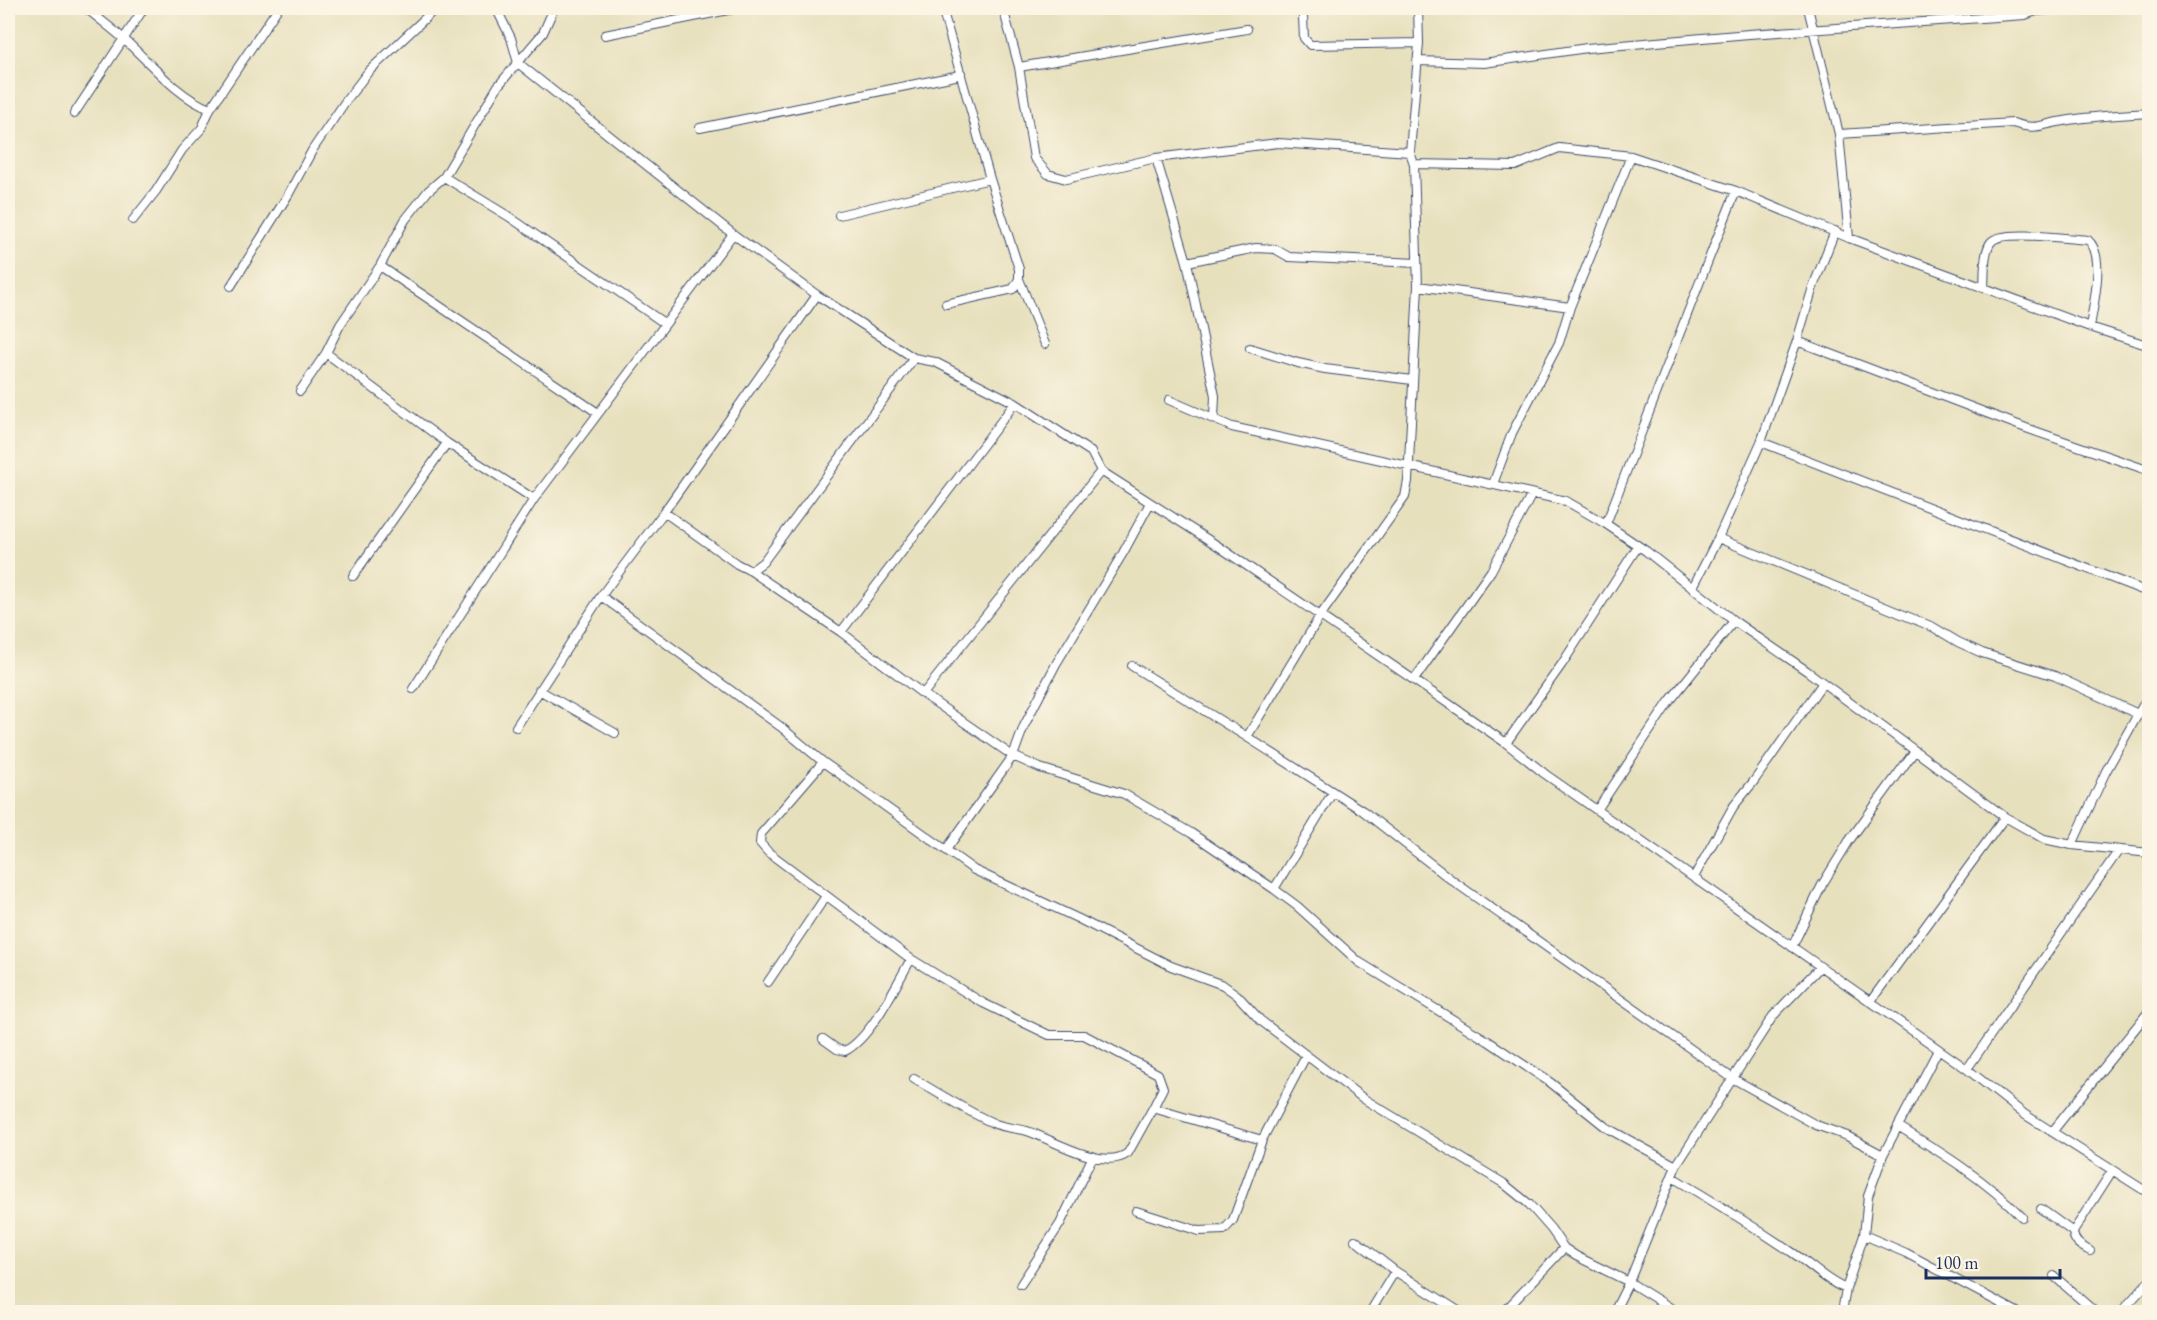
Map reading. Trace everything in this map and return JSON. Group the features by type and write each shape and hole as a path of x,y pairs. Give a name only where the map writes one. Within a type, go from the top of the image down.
{"street":[{"path":"86,8 198,105 210,109"},
{"path":"74,114 144,8"},
{"path":"133,220 156,191 182,150 202,128 210,109 278,8"},
{"path":"231,286 288,195 313,148 345,102 368,72 436,8"},
{"path":"496,8 511,38 518,63 733,234 817,296 914,357 935,362 1015,403 1091,452 1101,471 1218,546 1506,743 1545,774 1967,1069 2024,1114 2150,1194"},
{"path":"300,391 380,266 405,220 428,191 444,177 498,86 543,33 554,8"},
{"path":"605,35 738,8"},
{"path":"942,8 990,179 1019,269 1019,279 1045,344"},
{"path":"1003,8 1019,67 1035,158 1048,174 1066,179 1156,158 1278,143 1410,152"},
{"path":"1247,737 1320,616 1399,507 1407,489 1418,286 1414,164 1410,152 1419,43 1418,8"},
{"path":"1808,8 1839,134 1849,238"},
{"path":"1417,61 1484,63 1587,48 2025,15 2075,8"},
{"path":"1303,17 1304,38 1310,45 1419,43"},
{"path":"1019,67 1247,29"},
{"path":"700,128 961,73"},
{"path":"1839,134 2013,123 2040,128 2061,121 2150,113"},
{"path":"1414,164 1515,166 1559,148 1630,156 1736,191 1849,238 2090,327 2150,346"},
{"path":"1493,484 1512,433 1559,343 1570,307 1630,156"},
{"path":"1156,158 1187,262 1215,396 1214,418"},
{"path":"444,177 508,216 664,323"},
{"path":"839,215 990,179"},
{"path":"1606,524 1736,191"},
{"path":"1693,587 1718,538 1761,442 1834,231"},
{"path":"412,689 534,499 733,234"},
{"path":"1984,288 1987,253 1991,242 1996,238 2013,236 2088,240 2096,250 2097,272 2090,327"},
{"path":"1187,262 1257,248 1275,249 1289,257 1418,263"},
{"path":"380,266 598,413"},
{"path":"946,304 1013,289 1019,279"},
{"path":"1418,286 1570,307"},
{"path":"516,728 601,596 664,512 817,296"},
{"path":"1797,341 2026,428 2150,471"},
{"path":"1250,348 1325,369 1412,380"},
{"path":"326,353 447,443 534,499"},
{"path":"751,571 763,562 914,357"},
{"path":"1169,400 1232,427 1566,501 1638,546 1734,621 2005,817 2044,838 2073,845 2150,853"},
{"path":"841,632 1015,403"},
{"path":"1761,442 2150,593"},
{"path":"353,576 447,443"},
{"path":"923,694 1101,471"},
{"path":"1414,680 1491,571 1532,494"},
{"path":"946,850 1013,756 1024,726 1056,664 1123,553 1150,503"},
{"path":"664,512 737,564 751,571 841,632 923,694 1013,756 1040,768 1124,794 1191,833 1297,906 1359,962 1488,1041 1574,1100 1607,1128 1676,1166"},
{"path":"1718,538 1933,627 1982,653 2055,676 2138,714"},
{"path":"1506,743 1562,664 1638,546"},
{"path":"601,596 781,727 823,762 974,870 1172,966 1223,985 1237,995 1260,1020 1364,1099 1503,1183 1529,1204 1564,1248 1629,1282 1677,1312"},
{"path":"1597,810 1669,702 1734,621"},
{"path":"1132,666 1363,811 1463,888 1732,1078 1816,1125 1847,1136 1883,1155"},
{"path":"1694,877 1733,807 1822,684"},
{"path":"539,690 615,733"},
{"path":"2073,845 2106,771 2150,693"},
{"path":"1792,947 1822,885 1850,841 1914,752"},
{"path":"823,762 760,834 760,843 768,852 911,959 983,1004 1049,1035 1084,1035 1158,1074 1163,1088 1128,1153 1114,1158 1079,1154 1028,1131 993,1124 914,1079"},
{"path":"1274,889 1333,792"},
{"path":"1870,1002 2005,817"},
{"path":"1967,1069 2119,850"},
{"path":"768,982 826,896"},
{"path":"823,1039 837,1049 845,1051 855,1046 868,1031 911,959"},
{"path":"1614,1312 1629,1282 1676,1166 1773,1016 1820,967"},
{"path":"2052,1132 2150,1010"},
{"path":"1842,1312 1846,1289 1863,1235 1868,1196 1883,1155 1938,1050"},
{"path":"1136,1211 1199,1231 1224,1230 1233,1220 1262,1140 1306,1056"},
{"path":"1153,1108 1262,1140"},
{"path":"1898,1126 1956,1161 2022,1217"},
{"path":"1021,1284 1060,1224 1093,1156"},
{"path":"2090,1251 2078,1244 2073,1232 2112,1171"},
{"path":"1672,1177 1731,1212 1807,1262 1833,1284 1846,1289"},
{"path":"2042,1209 2073,1232"},
{"path":"1863,1235 1906,1253 2018,1312"},
{"path":"1355,1240 1395,1271 1460,1312"},
{"path":"1504,1312 1564,1248"},
{"path":"1370,1312 1395,1271"},
{"path":"2054,1275 2095,1312"},
{"path":"2121,1312 2150,1280"}]}
